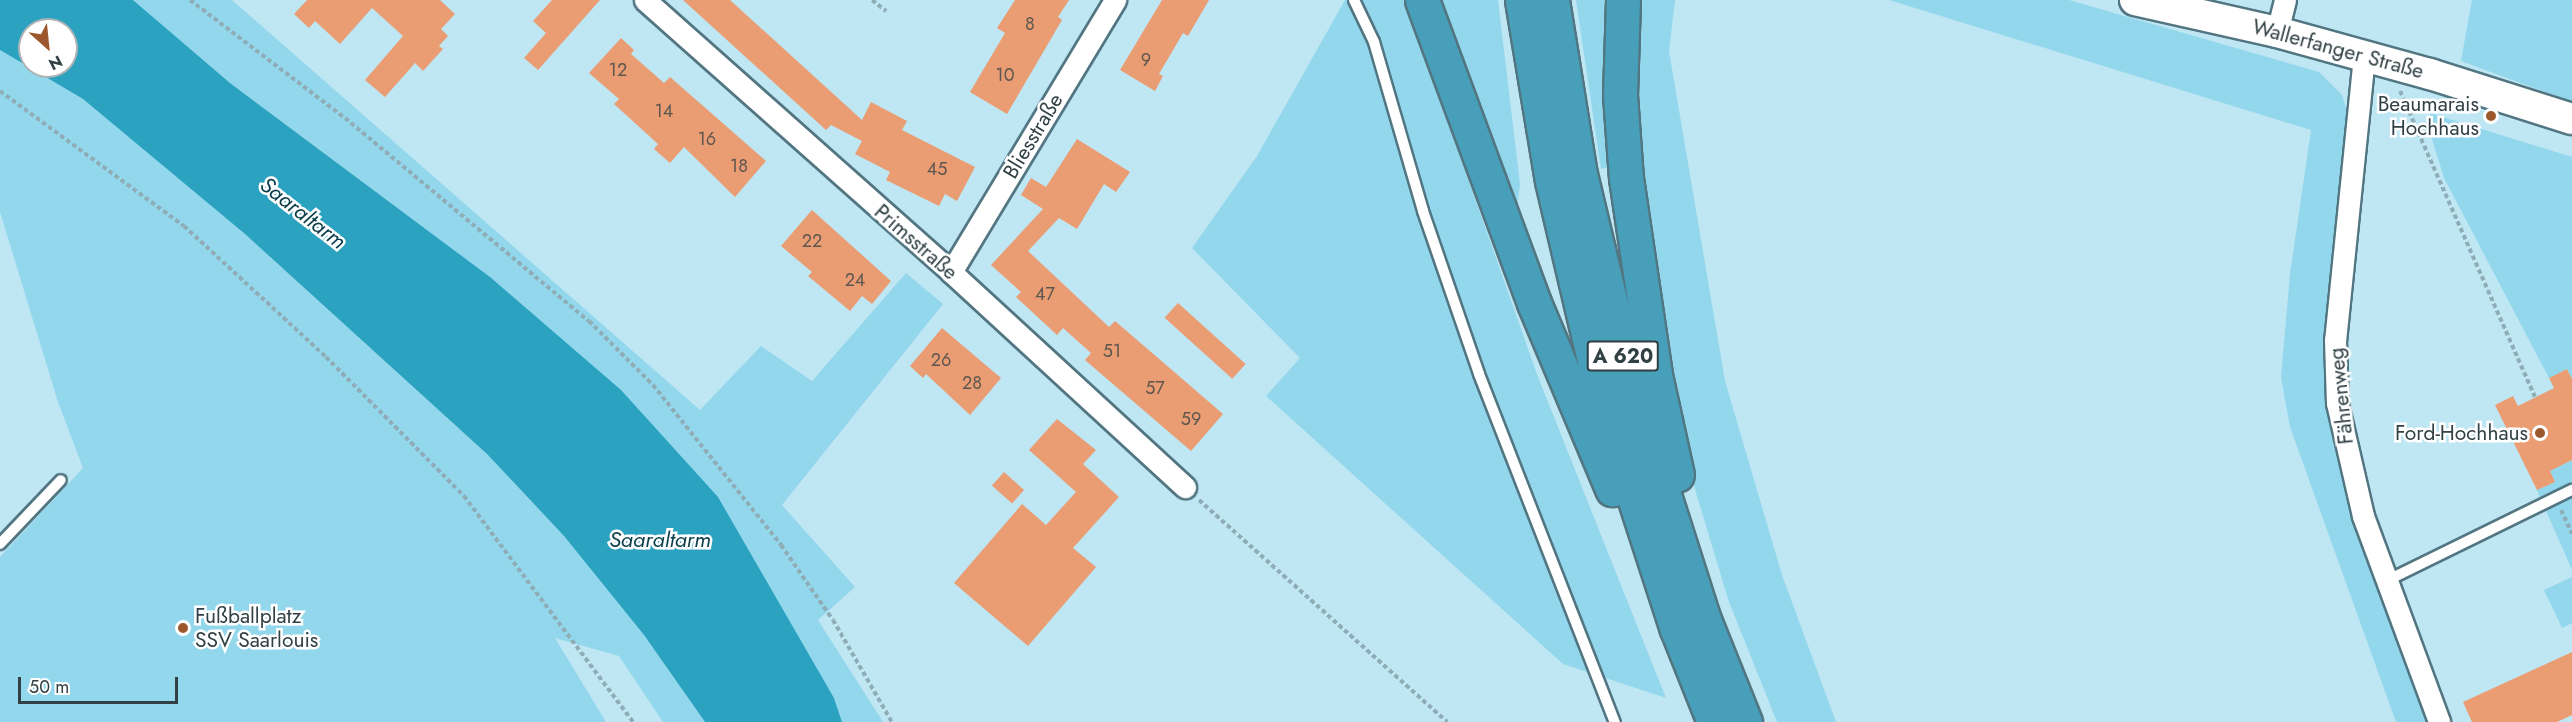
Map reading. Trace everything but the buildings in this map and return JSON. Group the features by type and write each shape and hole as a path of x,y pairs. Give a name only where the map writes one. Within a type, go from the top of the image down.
{"highway":[{"path":"1422,0 1587,435 1677,629"},
{"name":"A 620","path":"1522,0 1552,181 1604,400 1677,629 1732,715"},
{"name":"A 620","path":"1552,0 1580,174 1634,401 1732,715"},
{"path":"1623,0 1620,95 1626,178 1655,375 1732,715"}],"main road":[{"name":"Wallerfanger Straße","path":"2135,0 2277,32 2572,119"}],"street":[{"name":"Bliesstraße","path":"951,272 1115,0"},
{"path":"2277,32 2285,0"},
{"name":"Primsstraße","path":"646,1 951,272 1185,487"},
{"name":"Fährenweg","path":"2364,56 2334,365 2354,486 2439,722"}],"lane":[{"path":"1354,0 1374,42 1423,211 1479,374 1615,722"},
{"path":"0,544 61,480"},
{"path":"2388,580 2555,496 2572,490"}],"path":[{"path":"190,0 345,118 589,321 653,386 781,545 834,620 892,722"},
{"path":"872,0 886,11"},
{"path":"2399,88 2535,397"},
{"path":"0,92 184,226 326,357 464,496 633,722"},
{"path":"1185,487 1447,722"},
{"path":"2555,496 2572,534"}],"shaded area":[{"path":"133,0 232,0 700,410 761,346 812,381 906,273 943,304 782,505 855,587 818,620 883,722 842,722 834,698 798,638 490,277 230,83"},
{"path":"1345,0 1405,0 1538,377 1666,698 1563,664 1266,396 1300,358 1192,248 1257,156"},
{"path":"1439,0 1498,0 1520,184 1517,209"},
{"path":"1576,0 1612,0 1612,166 1601,169"},
{"path":"1637,0 1675,0 1669,51 1725,381 1782,575 1836,722 1777,722 1729,602 1684,453 1654,286 1632,111"},
{"path":"1889,0 2069,0 2319,72 2342,95 2347,111 2325,340 2327,406 2355,519 2427,722 2396,722 2290,427 2281,377 2290,274 2311,130"},
{"path":"2472,0 2572,0 2572,102 2461,61"},
{"path":"0,50 18,61 18,78 47,78 83,99 245,234 487,454 564,536 644,635 705,722 663,722 619,656 555,638 606,722 0,722 0,557 83,468 58,402 0,212"},
{"path":"2430,113 2572,157 2572,379 2567,369 2549,378 2444,178 2431,136"},
{"path":"2572,460 2572,570 2537,490 2555,482 2550,471"},
{"path":"2572,577 2572,623 2562,628 2544,590"}],"water":[{"name":"Saaraltarm","path":"0,0 133,0 230,83 490,277 621,390 718,497 834,698 842,722 705,722 644,635 564,536 487,454 245,234 83,99 47,78 78,78 78,18 18,18 18,61 0,50"}],"place":[{"name":"Beaumarais Hochhaus","path":"2491,116"},
{"name":"Ford-Hochhaus","path":"2540,433"},
{"name":"Fußballplatz SSV Saarlouis","path":"183,628"}]}
